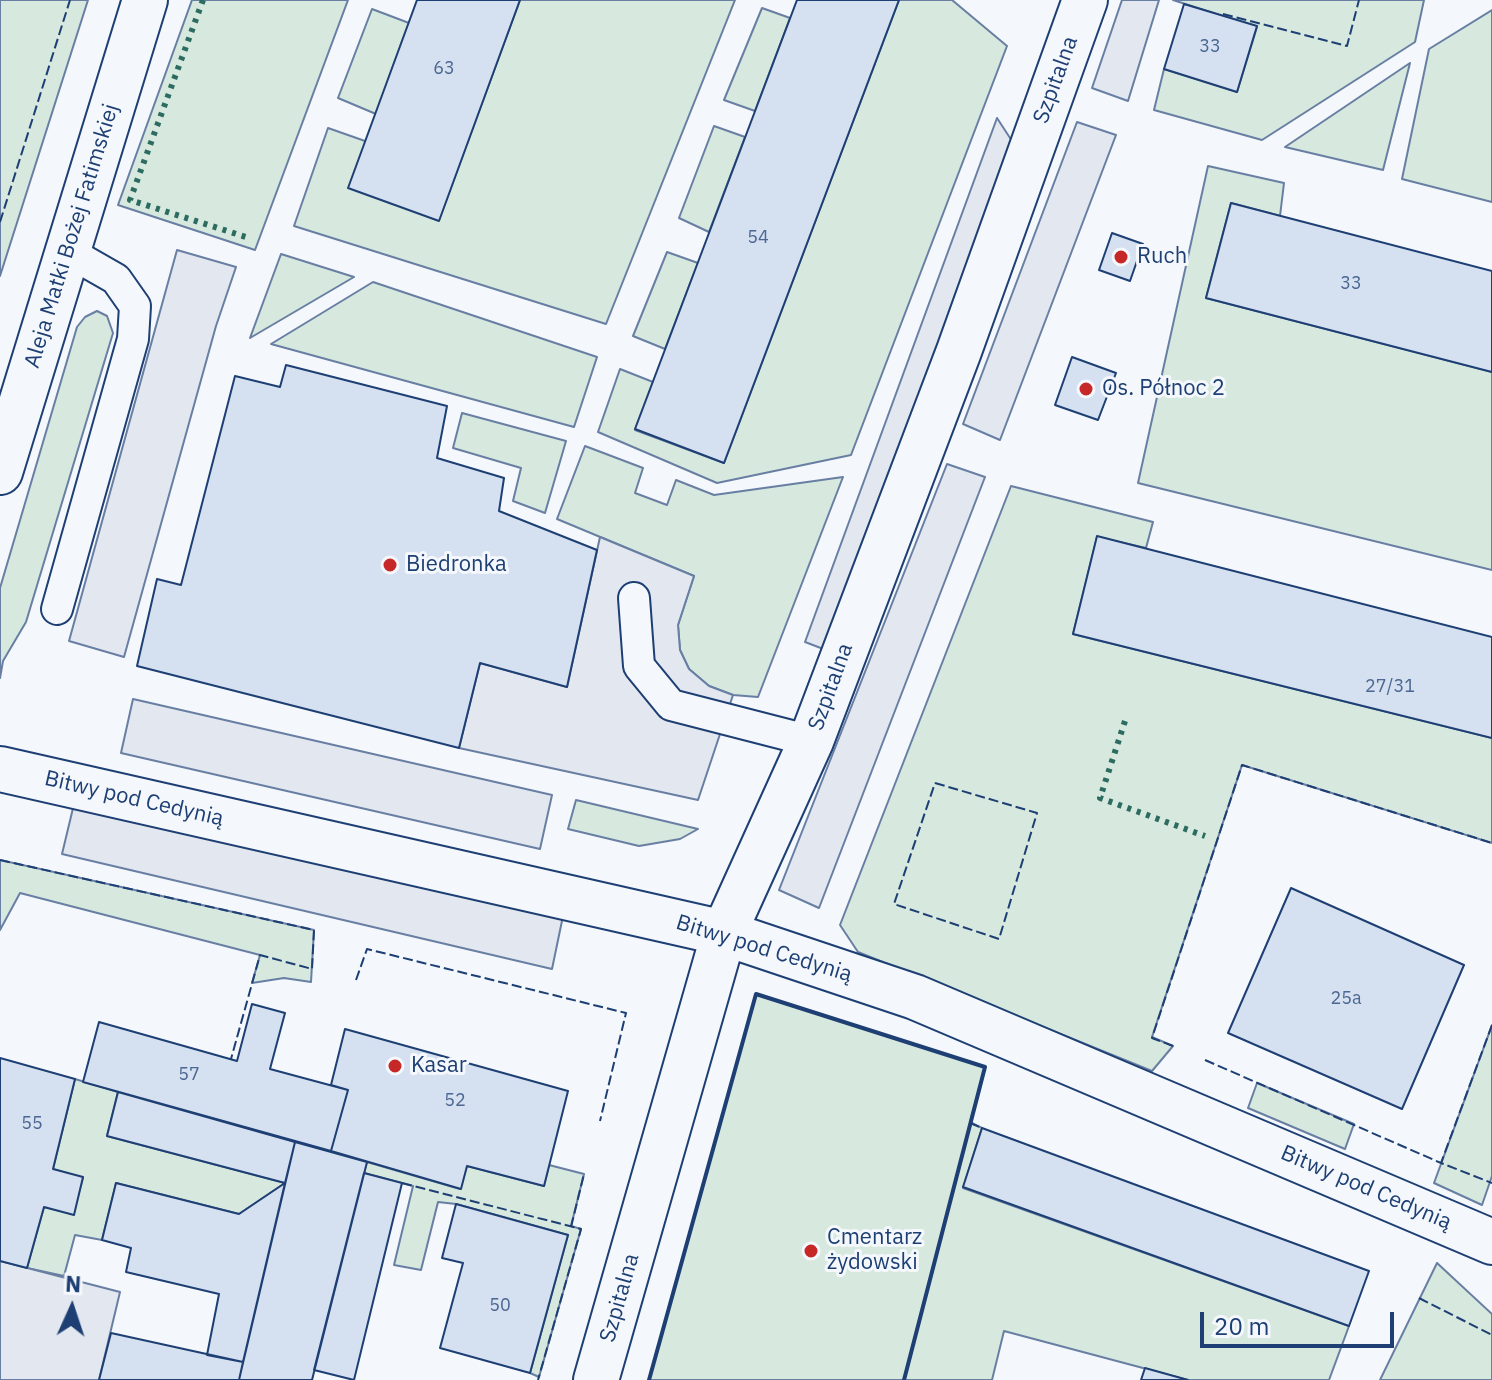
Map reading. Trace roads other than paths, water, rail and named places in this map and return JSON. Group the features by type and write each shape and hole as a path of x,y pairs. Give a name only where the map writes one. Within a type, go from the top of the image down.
{"street":[{"name":"Aleja Matki Bożej Fatimskiej","path":"0,472 145,0"},
{"name":"Szpitalna","path":"596,1380 724,933 811,741 959,351 1085,0"},
{"name":"Bitwy pod Cedynią","path":"0,769 724,933 915,997 1492,1242"}],"lane":[{"path":"57,609 133,339 135,306 116,279 67,251"},
{"path":"634,598 639,666 671,705 811,741"}],"place":[{"name":"Ruch","path":"1121,257"},
{"name":"Os. Północ 2","path":"1086,389"},
{"name":"Biedronka","path":"390,565"},
{"name":"Kasar","path":"395,1066"},
{"name":"Cmentarz żydowski","path":"811,1251"}]}
